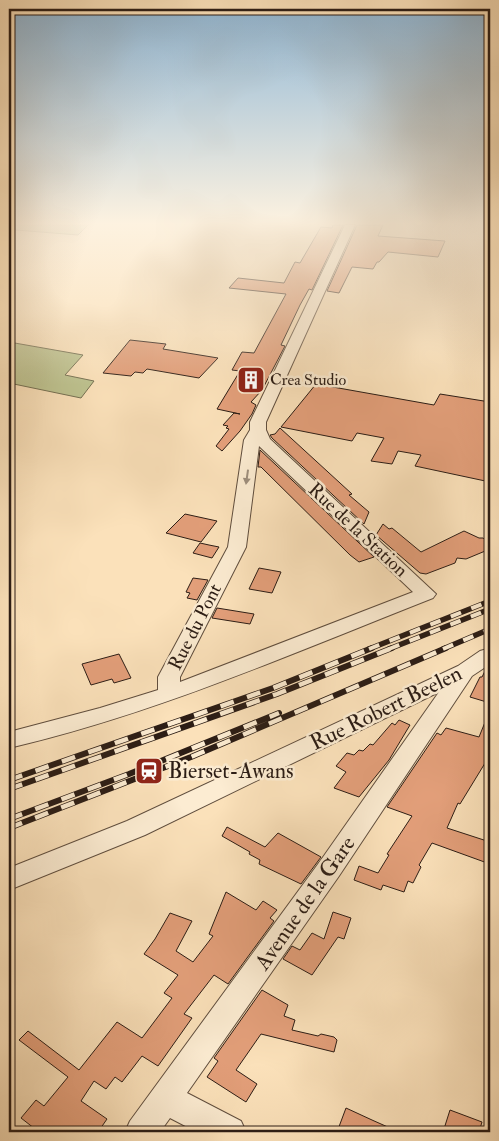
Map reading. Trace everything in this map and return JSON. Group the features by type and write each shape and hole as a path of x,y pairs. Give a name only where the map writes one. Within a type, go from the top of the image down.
{"street":[{"path":"258,430 258,422 325,278"},
{"name":"Rue de la Station","path":"169,694 426,594 263,441 258,430"},
{"name":"Rue du Pont","path":"9,740 103,715 169,694 169,677 237,547 252,440 258,430"},
{"name":"Rue Robert Beelen","path":"9,879 136,828 464,671 487,656"},
{"name":"Avenue de la Gare","path":"141,1132 330,868 464,671"},
{"path":"165,1099 230,1132"}],"green space":[{"path":"9,342 83,355 65,375 94,381 81,398 9,383"}],"building":[{"path":"238,278 284,283 286,278 318,278 312,290 309,289 300,305 281,345 285,346 262,390 251,402 256,405 252,414 222,451 216,446 229,429 226,428 228,426 223,425 234,413 240,414 217,409 240,371 232,370 242,352 254,353 286,294 229,288"},
{"path":"333,278 346,278 339,293 327,291"},
{"path":"130,340 166,344 163,349 218,358 199,378 147,369 143,373 135,372 131,376 103,373"},
{"path":"316,384 434,405 440,394 490,402 490,482 415,466 421,455 398,451 392,464 371,461 384,438 357,433 352,441 281,427"},
{"path":"280,428 369,512 364,524 272,438 270,435 275,434"},
{"path":"260,450 374,557 359,562 350,555 261,467 258,467"},
{"path":"185,514 217,521 201,542 166,533"},
{"path":"383,524 389,529 392,528 421,552 464,531 483,538 490,543 490,549 466,559 457,558 455,563 426,574 420,573 376,535"},
{"path":"200,543 219,547 212,558 193,553"},
{"path":"259,568 281,572 272,593 249,589"},
{"path":"193,578 208,580 197,600 187,598 190,593 186,592"},
{"path":"217,608 254,614 250,624 212,618"},
{"path":"119,654 131,678 114,683 112,679 91,685 82,664"},
{"path":"490,666 490,703 470,697 480,677"},
{"path":"490,710 490,755 460,804 458,803 447,828 490,842 490,864 432,843 419,865 421,867 413,883 408,881 404,892 383,885 381,890 354,880 359,866 378,873 389,855 387,854 412,816 387,807 437,733 441,735 446,728 479,737"},
{"path":"399,720 410,725 389,760 359,797 334,788 346,772 336,766 347,753 354,755 359,750 363,751 370,744 373,745 392,723 395,725"},
{"path":"227,827 265,847 278,833 321,857 301,884 259,864 260,860 249,854 250,852 222,836"},
{"path":"226,892 256,910 263,901 277,910 270,918 274,921 228,984 214,975 184,1014 192,1018 158,1066 142,1056 122,1082 115,1077 106,1089 94,1081 81,1101 107,1119 98,1132 39,1132 21,1118 36,1100 44,1106 68,1077 19,1040 28,1031 79,1070 117,1022 142,1038 172,998 164,993 178,975 144,954 170,913 192,921 176,951 193,962 213,936 209,934"},
{"path":"333,912 351,918 344,939 338,937 312,975 283,959 292,946 300,950 312,933 324,939"},
{"path":"262,990 288,1005 284,1016 295,1020 292,1030 318,1036 321,1034 334,1037 337,1040 334,1052 261,1034 236,1070 257,1084 246,1102 207,1077 218,1061 214,1058"},
{"path":"346,1108 372,1120 399,1132 337,1132"},
{"path":"450,1110 482,1122 479,1132 443,1132"}],"railway":[{"path":"369,649 490,601"},
{"path":"389,649 490,609"},
{"path":"443,649 490,629"},
{"path":"9,780 273,688 372,648"},
{"path":"9,789 277,694 392,648"},
{"path":"9,828 191,757 446,648"},
{"path":"9,819 129,774 279,713"}],"place":[{"name":"Crea Studio","path":"251,380"},
{"name":"Bierset-Awans","path":"149,771"}]}
